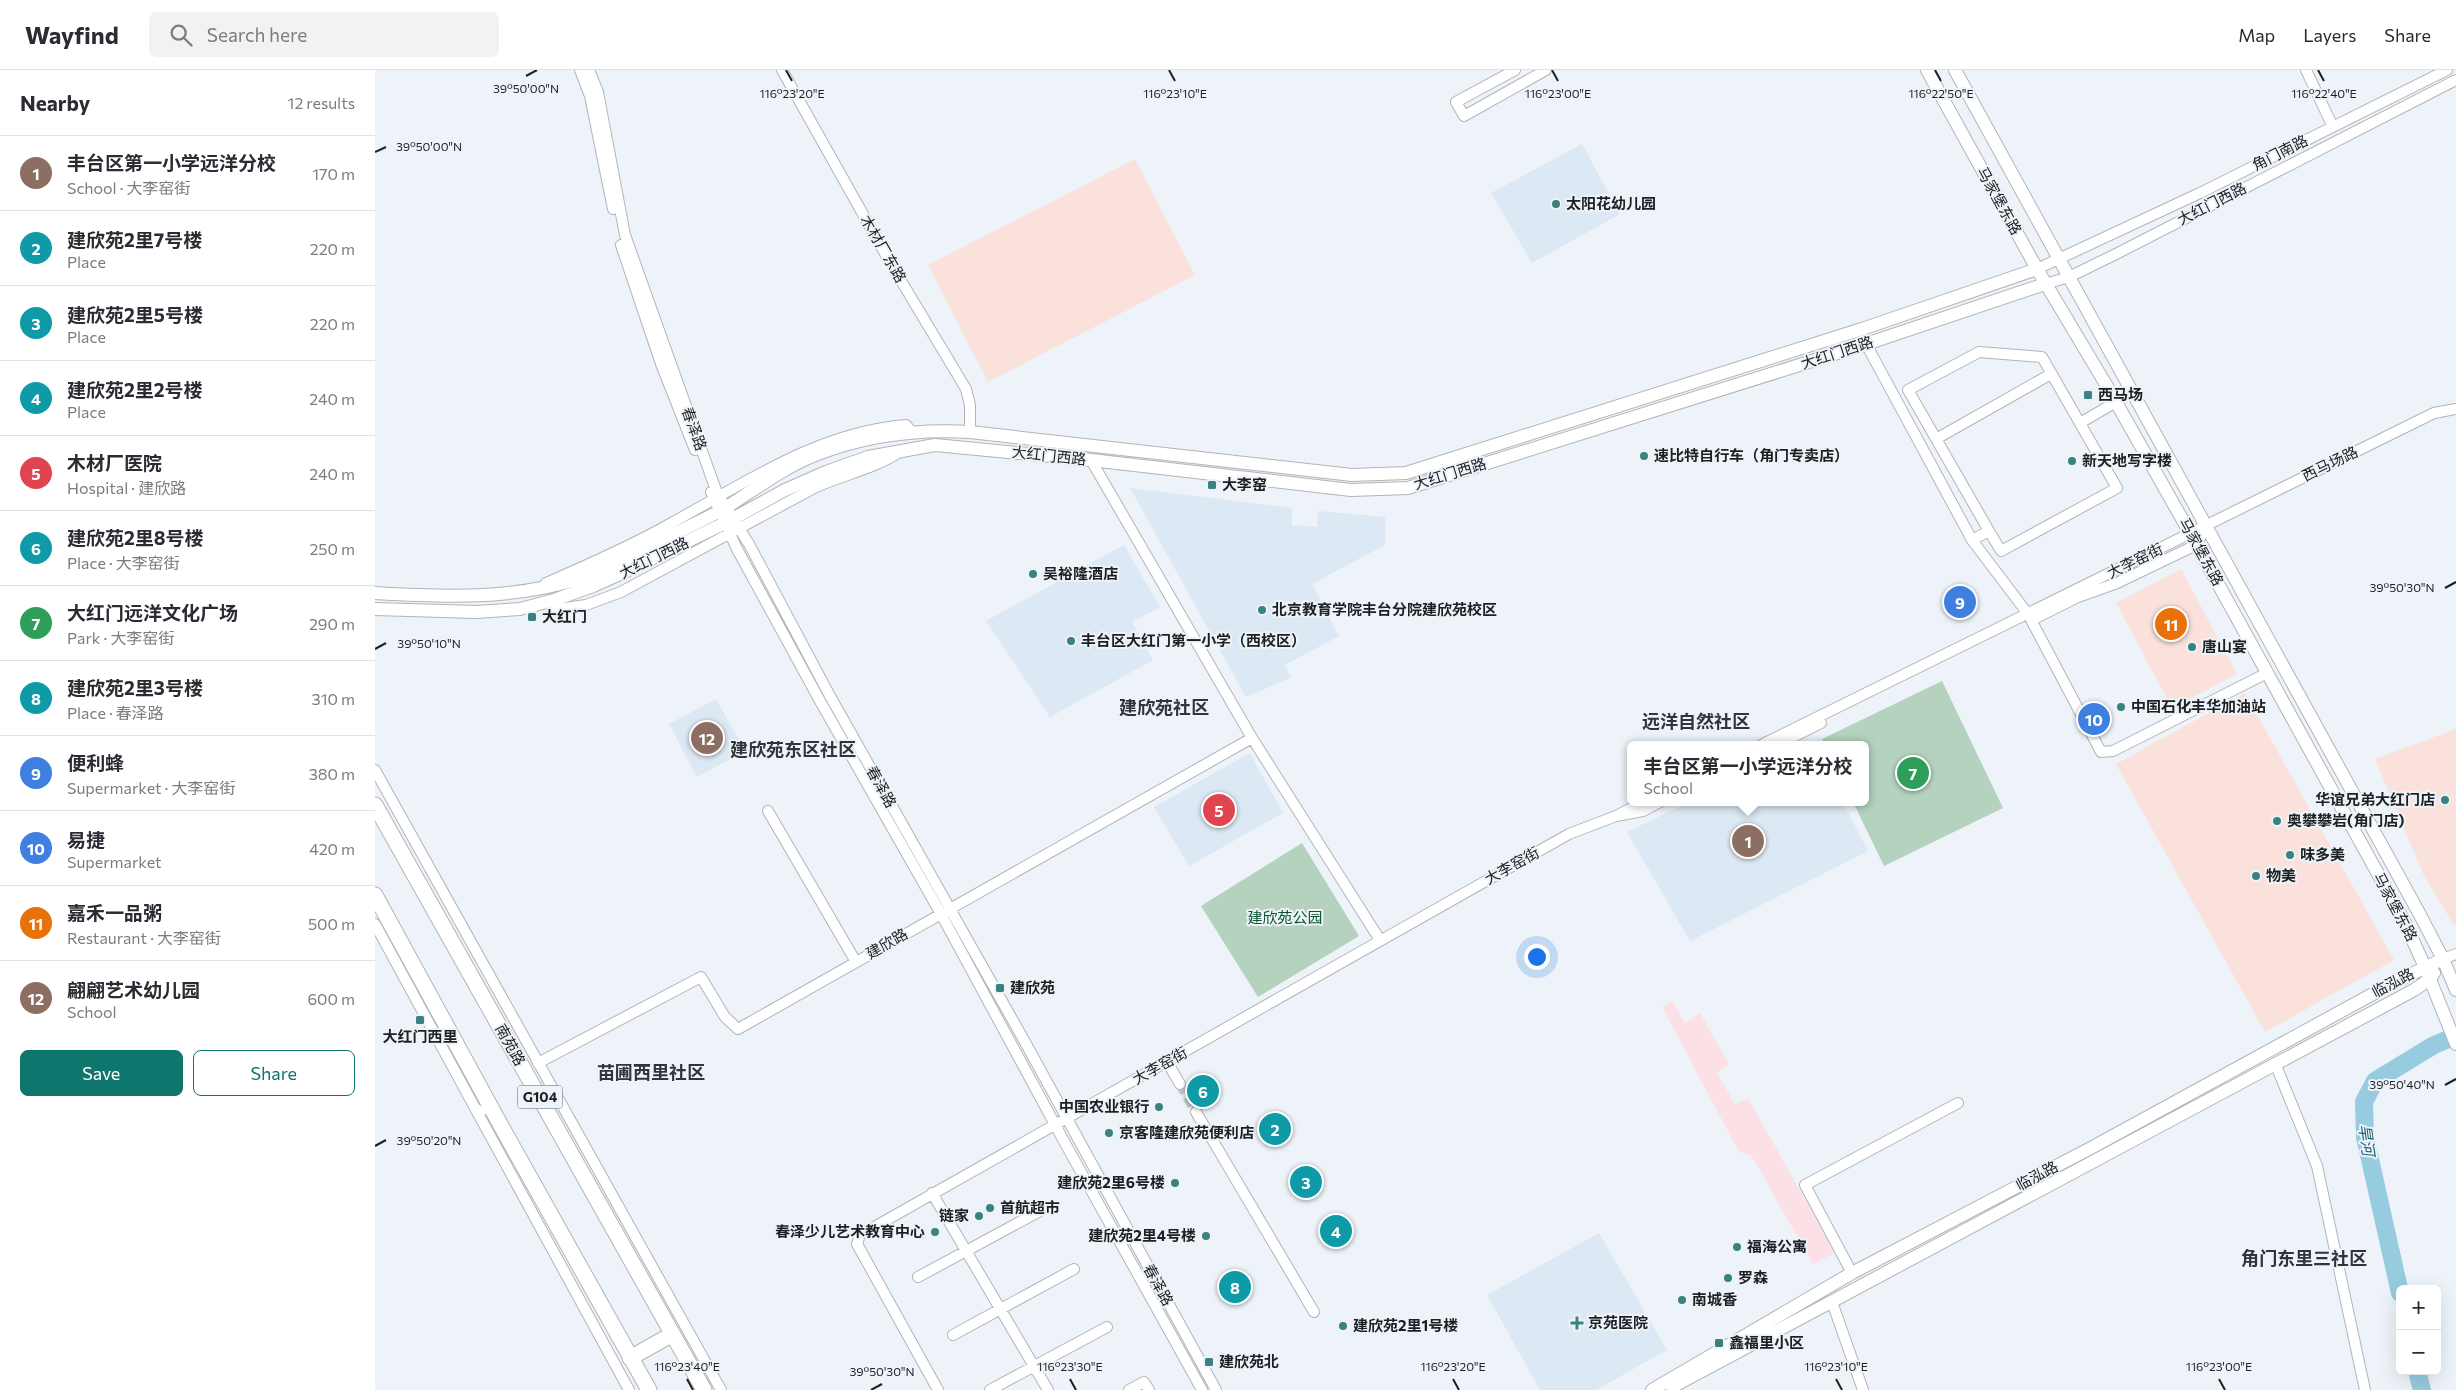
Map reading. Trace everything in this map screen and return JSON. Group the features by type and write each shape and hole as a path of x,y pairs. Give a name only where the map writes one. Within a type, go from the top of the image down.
{"highway":[{"name":"南苑路","path":"375,805 700,1389"},
{"path":"375,894 500,1124 649,1390"},
{"path":"630,1358 671,1335"}],"main road":[{"name":"马家堡东路","path":"1927,70 2045,284 2116,402 2193,539 2404,921 2456,1044"},
{"name":"马家堡东路","path":"1955,70 2207,525 2443,958 2456,990"},
{"name":"大红门西路","path":"375,593 475,597 529,591 581,578 617,562 779,472 802,457 822,448 912,432 934,430 970,432 1352,475 1406,473 1862,329 2037,269"},
{"name":"大红门西路","path":"375,609 476,612 520,608 545,602 593,586 732,526 785,490 826,472 867,457 935,445 1091,460 1351,490 1408,488 1867,344 2045,284"},
{"name":"临泓路","path":"1651,1390 1852,1273 2089,1149 2443,958"},
{"path":"2430,979 2443,958"},
{"name":"临泓路","path":"1667,1390 2430,979"}],"street":[{"name":"春泽路","path":"580,70 590,96 618,237 661,364 719,504 732,526 819,701 946,911 1065,1117 1216,1390"},
{"name":"春泽路","path":"589,70 598,92 625,235 719,504"},
{"name":"木材厂东路","path":"782,70 891,264 966,389 970,405 970,432"},
{"path":"1515,70 1455,102 1464,116 1546,70"},
{"path":"2306,70 2333,126"},
{"name":"角门南路","path":"2059,259 2165,210 2447,70"},
{"name":"大红门西路","path":"2045,284 2069,277 2456,80"},
{"name":"大红门西路","path":"2037,269 2059,259"},
{"path":"1867,344 1972,540 2030,617 2101,752 2113,751 2267,673"},
{"path":"1979,352 2042,357 2079,423 2117,488 2001,551 1908,390 1979,352"},
{"path":"1936,438 2051,374"},
{"path":"2079,423 2116,402"},
{"name":"西马场路","path":"2207,525 2434,413 2456,409"},
{"path":"1091,460 1252,738 1380,940"},
{"name":"大李窑街","path":"1769,741 2193,539 2207,525"},
{"path":"1972,540 1989,531"},
{"name":"大李窑街","path":"1785,741 2030,617"},
{"name":"建欣路","path":"538,1063 701,977 725,1017 738,1028 1252,738"},
{"path":"375,770 721,1390"},
{"name":"大李窑街","path":"938,1390 857,1244 860,1235 1065,1117 1167,1062 1569,834 1616,816 1635,806"},
{"name":"大李窑街","path":"1616,816 1643,810 1652,806"},
{"path":"768,811 856,962"},
{"name":"春泽路","path":"946,911 1065,1145 1202,1390"},
{"path":"375,924 629,1390"},
{"path":"2443,958 2456,954"},
{"path":"1167,1062 1180,1084"},
{"path":"2275,1063 2317,1166 2365,1390"},
{"path":"1852,1273 1805,1185 1958,1103"},
{"path":"475,1108 500,1124"},
{"path":"1196,1112 1314,1312"},
{"path":"932,1193 1048,1390"},
{"path":"918,1278 1041,1212"},
{"path":"953,1335 1074,1269"},
{"path":"1832,1302 1863,1390"},
{"path":"990,1390 1107,1328"},
{"path":"1129,1390 1144,1382 1149,1390"}],"shaded area":[{"name":"太阳花幼儿园","path":"1582,144 1620,214 1532,263 1491,193"},
{"path":"1135,159 1195,275 988,382 928,265"},
{"name":"北京教育学院丰台分院建欣苑校区","path":"1130,488 1292,508 1292,525 1317,527 1318,511 1385,517 1385,545 1312,584 1339,636 1285,665 1291,678 1246,697"},
{"name":"丰台区大红门第一小学（西校区）","path":"1124,545 1160,607 1132,622 1153,660 1050,717 986,621"},
{"path":"2181,569 2237,674 2172,708 2116,603"},
{"path":"2245,693 2394,960 2265,1032 2116,764"},
{"path":"716,699 745,751 697,777 669,724"},
{"path":"2456,729 2456,924 2454,925 2424,876 2375,759"},
{"path":"1250,753 1283,813 1189,866 1154,807"},
{"path":"1681,806 1845,806 1868,851 1690,941 1627,832"},
{"path":"1672,1001 1685,1023 1700,1013 1729,1064 1717,1073 1735,1104 1748,1098 1835,1253 1813,1264 1751,1155 1739,1152 1662,1007"},
{"name":"京苑医院","path":"1599,1233 1667,1350 1596,1390 1540,1390 1487,1295"}],"green space":[{"path":"1942,681 2003,808 1884,866 1855,806 1869,806 1869,741 1823,741 1822,739"},
{"name":"建欣苑公园","path":"1302,843 1359,936 1258,997 1201,906"}],"waterway":[{"name":"旱河","path":"2398,1285 2365,1137 2364,1102 2375,1081 2434,1045 2456,1036"},
{"name":"旱河","path":"2418,1375 2422,1390"}],"tunnel":[{"path":"1180,1084 1196,1112"}],"place":[{"name":"太阳花幼儿园","path":"1556,204"},
{"name":"西马场","path":"2088,395"},
{"name":"速比特自行车（角门专卖店）","path":"1644,456"},
{"name":"新天地写字楼","path":"2072,461"},
{"name":"大李窑","path":"1212,485"},
{"name":"吴裕隆酒店","path":"1033,574"},
{"name":"便利蜂","path":"1960,602"},
{"name":"北京教育学院丰台分院建欣苑校区","path":"1262,610"},
{"name":"大红门","path":"532,617"},
{"name":"嘉禾一品粥","path":"2171,624"},
{"name":"丰台区大红门第一小学（西校区）","path":"1071,641"},
{"name":"唐山宴","path":"2192,647"},
{"name":"中国石化丰华加油站","path":"2121,707"},
{"name":"易捷","path":"2094,719"},
{"name":"翩翩艺术幼儿园","path":"707,738"},
{"name":"大红门远洋文化广场","path":"1913,773"},
{"name":"华谊兄弟大红门店","path":"2445,800"},
{"name":"木材厂医院","path":"1219,810"},
{"name":"奥攀攀岩(角门店)","path":"2277,821"},
{"name":"丰台区第一小学远洋分校","path":"1748,841"},
{"name":"味多美","path":"2290,855"},
{"name":"物美","path":"2256,876"},
{"name":"建欣苑","path":"1000,988"},
{"name":"大红门西里","path":"420,1020"},
{"name":"建欣苑2里8号楼","path":"1203,1091"},
{"name":"中国农业银行","path":"1159,1107"},
{"name":"建欣苑2里7号楼","path":"1275,1129"},
{"name":"京客隆建欣苑便利店","path":"1109,1133"},
{"name":"建欣苑2里5号楼","path":"1306,1182"},
{"name":"建欣苑2里6号楼","path":"1175,1183"},
{"name":"首航超市","path":"990,1208"},
{"name":"链家","path":"979,1216"},
{"name":"建欣苑2里2号楼","path":"1336,1231"},
{"name":"春泽少儿艺术教育中心","path":"935,1232"},
{"name":"建欣苑2里4号楼","path":"1206,1236"},
{"name":"福海公寓","path":"1737,1247"},
{"name":"罗森","path":"1728,1278"},
{"name":"建欣苑2里3号楼","path":"1235,1287"},
{"name":"南城香","path":"1682,1300"},
{"name":"京苑医院","path":"1577,1323"},
{"name":"建欣苑2里1号楼","path":"1343,1326"},
{"name":"鑫福里小区","path":"1719,1343"},
{"name":"建欣苑北","path":"1209,1362"}],"district":[{"name":"建欣苑社区","path":"1164,708"},
{"name":"远洋自然社区","path":"1696,722"},
{"name":"建欣苑东区社区","path":"793,750"},
{"name":"苗圃西里社区","path":"651,1073"},
{"name":"角门东里三社区","path":"2304,1259"}]}
